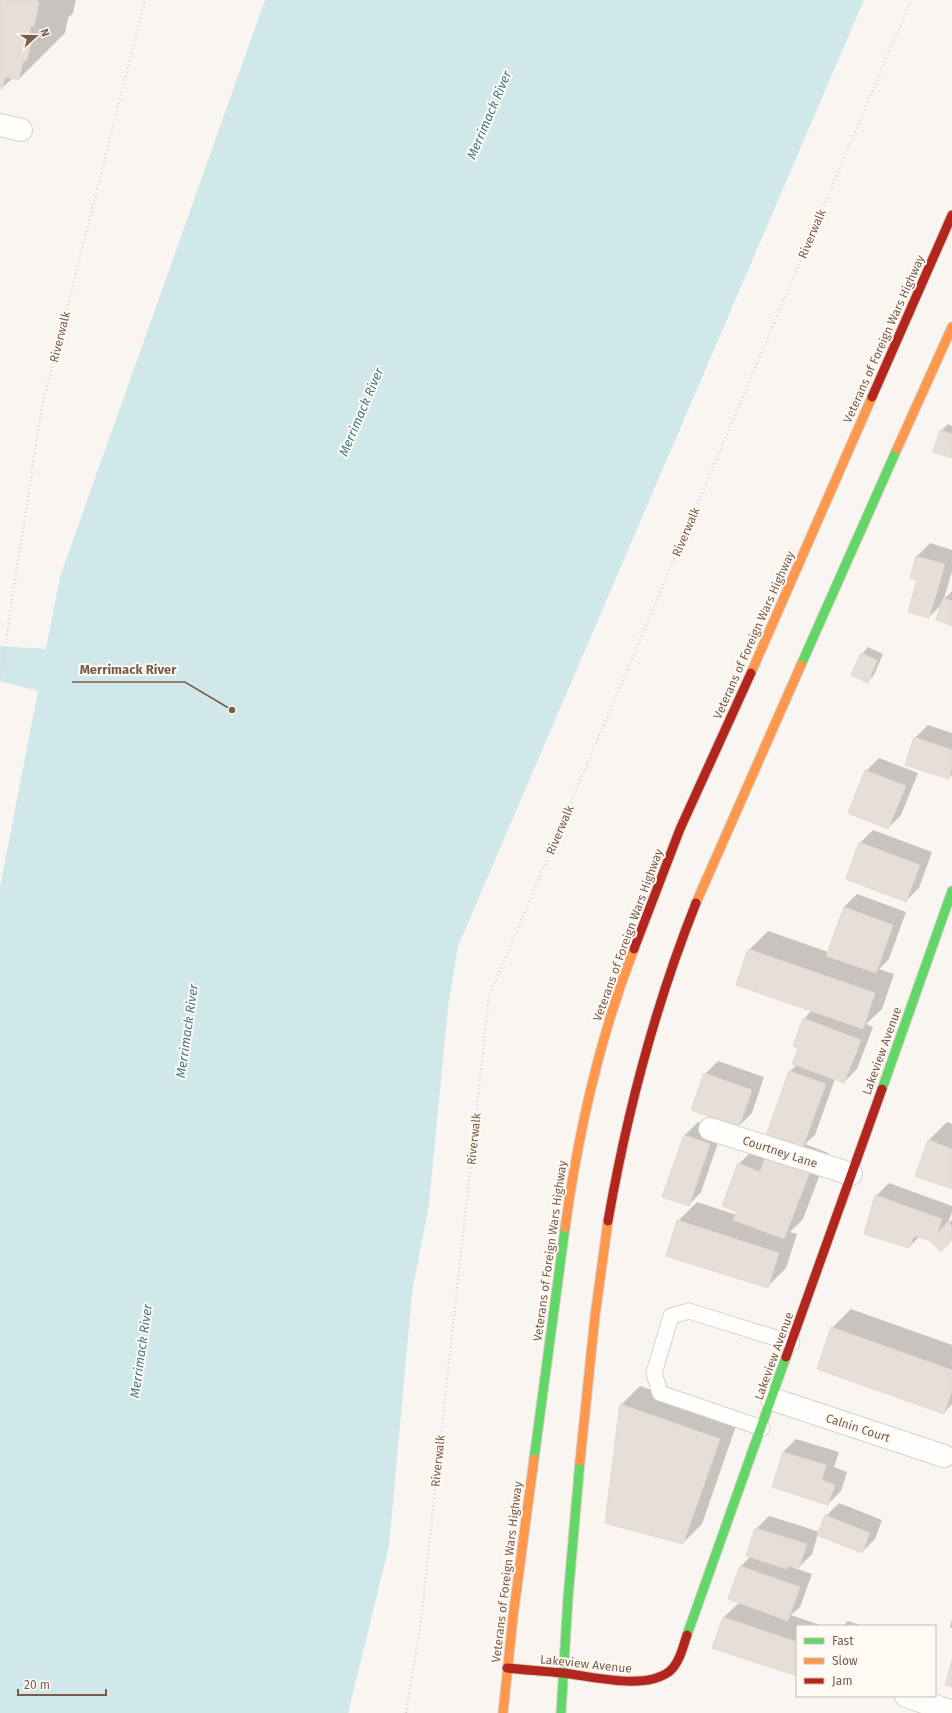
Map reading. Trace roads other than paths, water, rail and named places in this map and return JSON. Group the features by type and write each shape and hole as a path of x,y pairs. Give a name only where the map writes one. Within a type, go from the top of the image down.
{"main road":[{"name":"Veterans of Foreign Wars Highway","path":"503,1713 507,1668 571,1183 592,1082 609,1024 630,959 680,829 755,664 952,215"},
{"path":"561,1713 571,1548 595,1304 624,1134 646,1048 662,995 698,897 952,327"},
{"name":"Lakeview Avenue","path":"507,1668 563,1673 627,1682 658,1678 670,1670 680,1656 952,891"}],"street":[{"name":"Courtney Lane","path":"710,1129 851,1174"},
{"name":"Calnin Court","path":"772,1399 944,1456"},
{"path":"909,1697 952,1712"}],"lane":[{"path":"762,1428 660,1393 654,1373 671,1316 689,1311 792,1343"}],"water":[{"path":"265,0 864,0 458,946 448,1007 429,1204 412,1293 389,1546 348,1713 0,1713 0,887 38,691 0,681 0,646 46,649 60,577"}],"place":[{"name":"Merrimack River","path":"232,710"}]}
